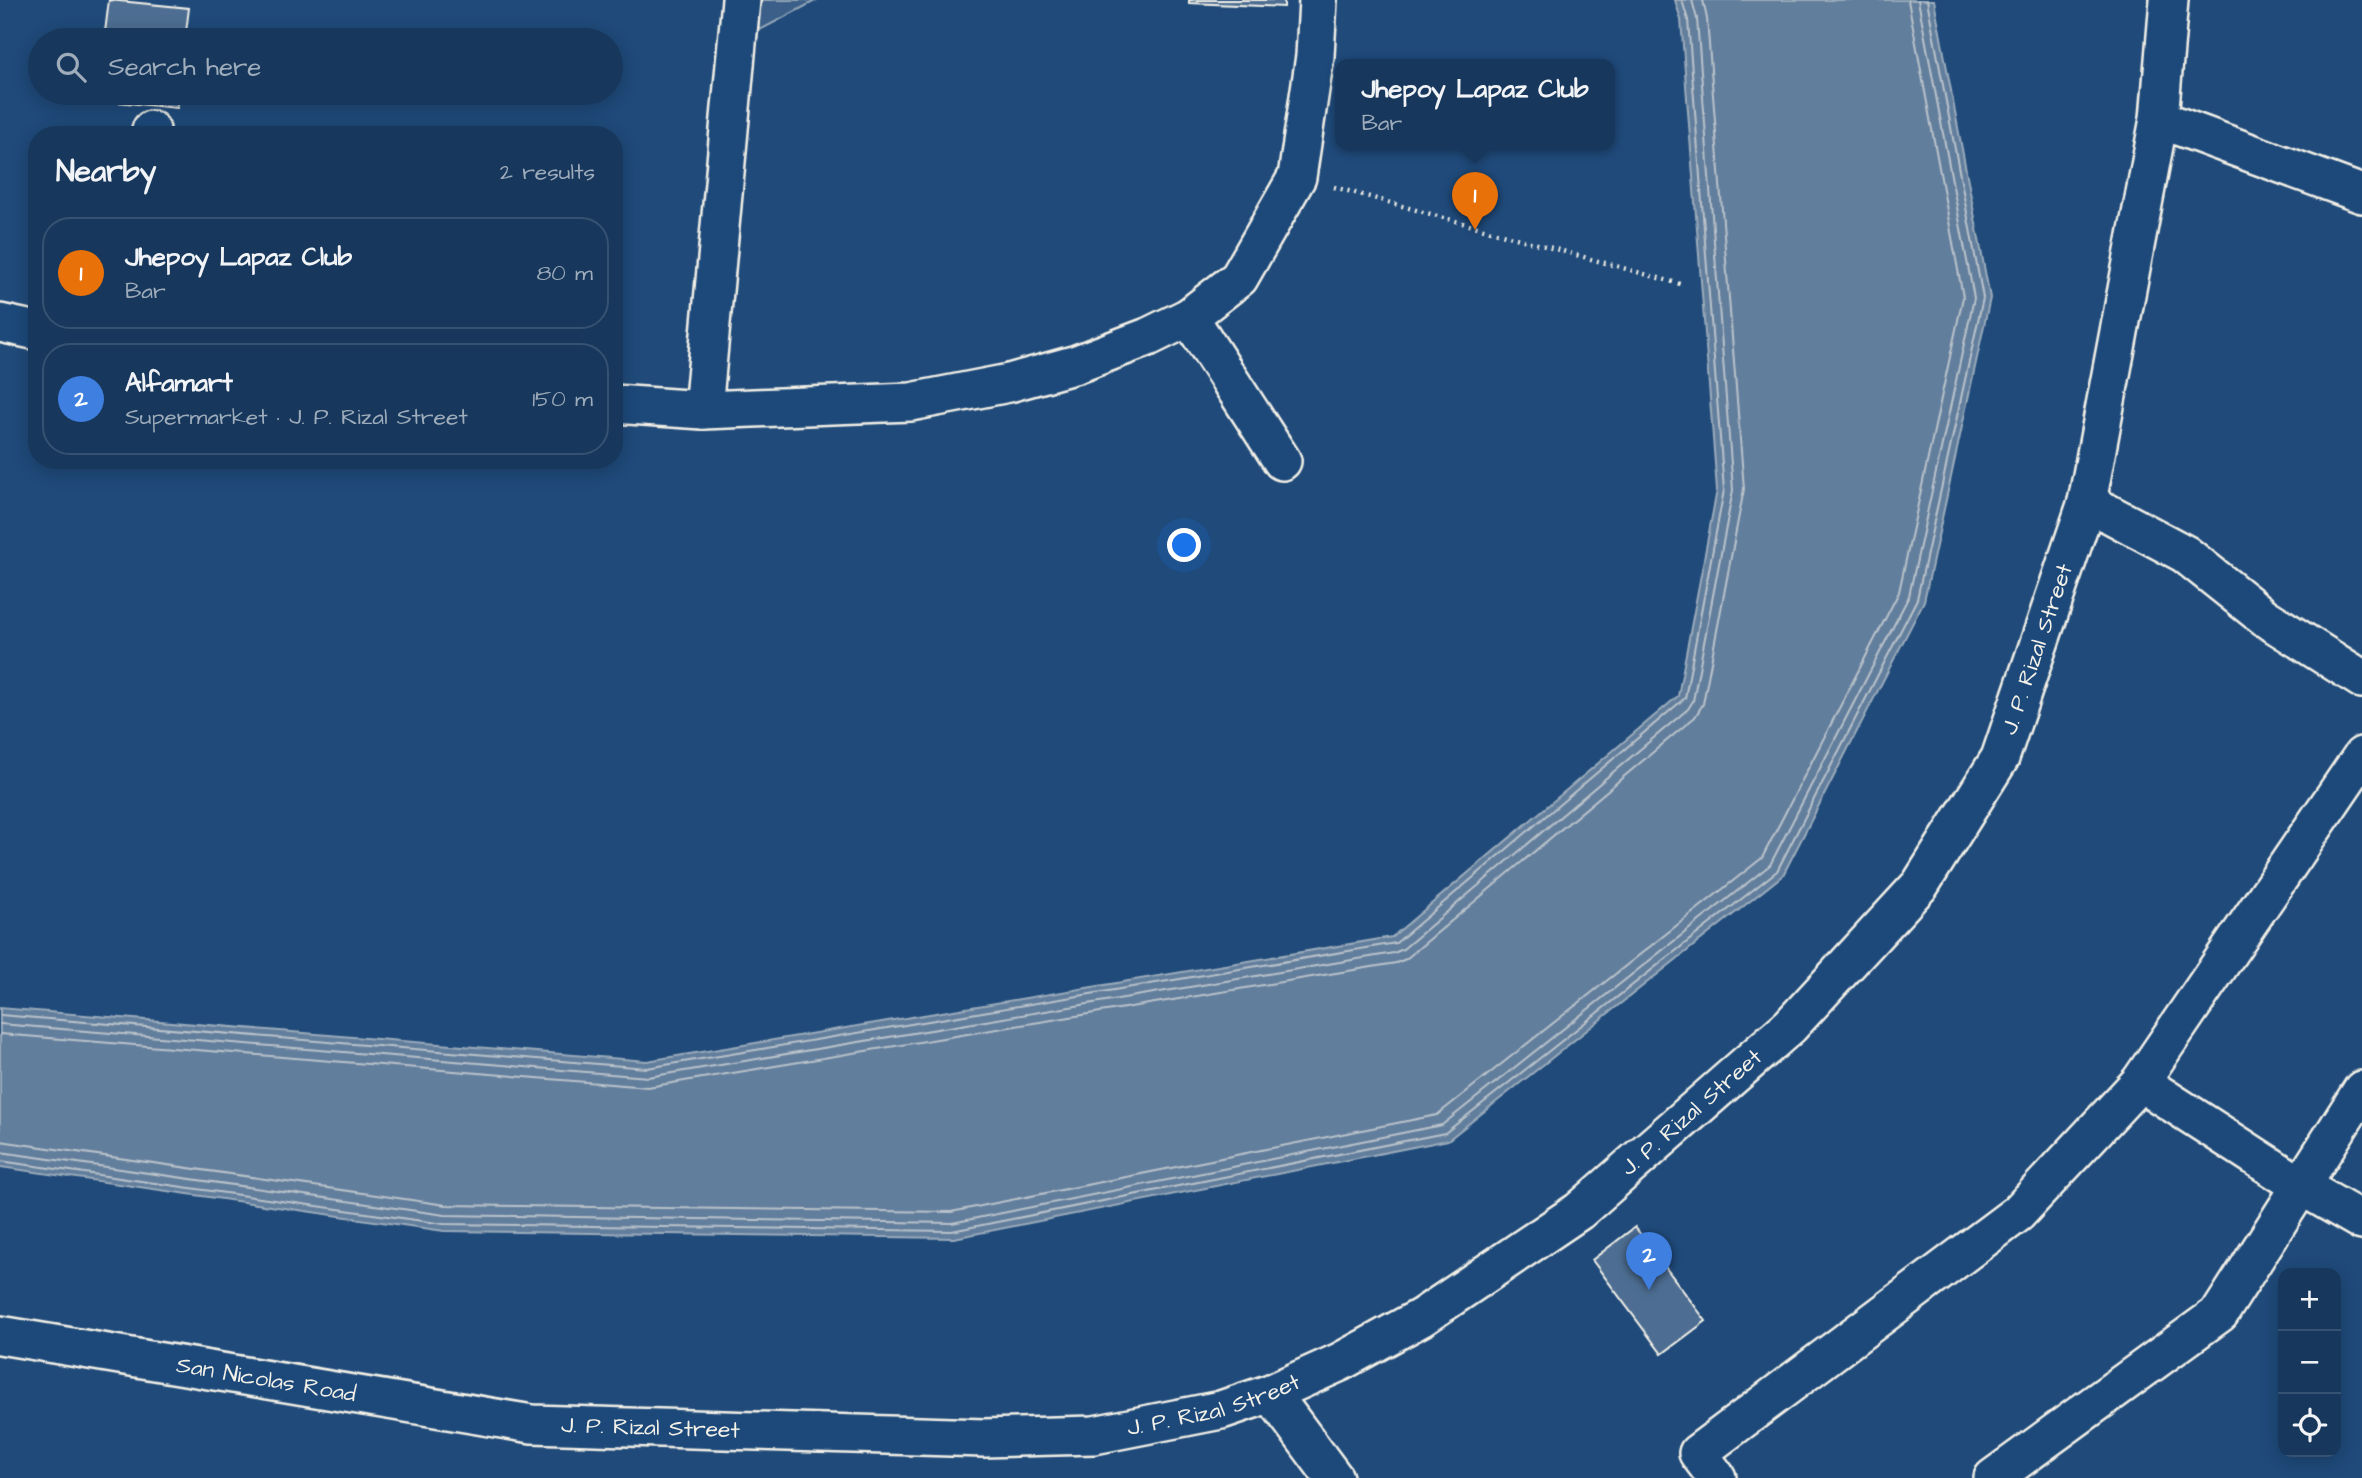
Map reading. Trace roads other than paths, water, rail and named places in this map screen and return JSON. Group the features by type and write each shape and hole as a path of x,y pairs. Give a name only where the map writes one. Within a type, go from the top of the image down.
{"street":[{"path":"703,410 741,0"},
{"path":"623,405 703,410 911,402 1009,383 1077,365 1148,337 1189,317 1239,278 1297,177 1315,55 1318,0"},
{"name":"J. P. Rizal Street","path":"532,1424 984,1438 1094,1435 1221,1410 1271,1393 1340,1362 1422,1317 1579,1211 1790,1026 1920,885 2000,758 2087,502 2159,119 2169,0"},
{"path":"2159,119 2362,194"},
{"path":"1189,317 1282,461"},
{"path":"0,323 28,329"},
{"path":"2087,502 2185,554 2264,617 2362,679"},
{"path":"1717,1478 1698,1453 2018,1213 2140,1082 2362,756"},
{"path":"2140,1082 2362,1222"},
{"path":"1993,1478 2220,1313 2362,1090"},
{"name":"San Nicolas Road","path":"0,1335 532,1424"},
{"path":"1271,1393 1334,1478"}],"water":[{"path":"1675,0 1934,0 1990,298 1924,601 1783,875 1448,1140 954,1238 444,1231 0,1167 0,1008 647,1061 1392,937 1678,696 1717,490 1681,20"}],"place":[{"name":"Jhepoy Lapaz Club","path":"1475,230"},
{"name":"Alfamart","path":"1649,1290"}]}
